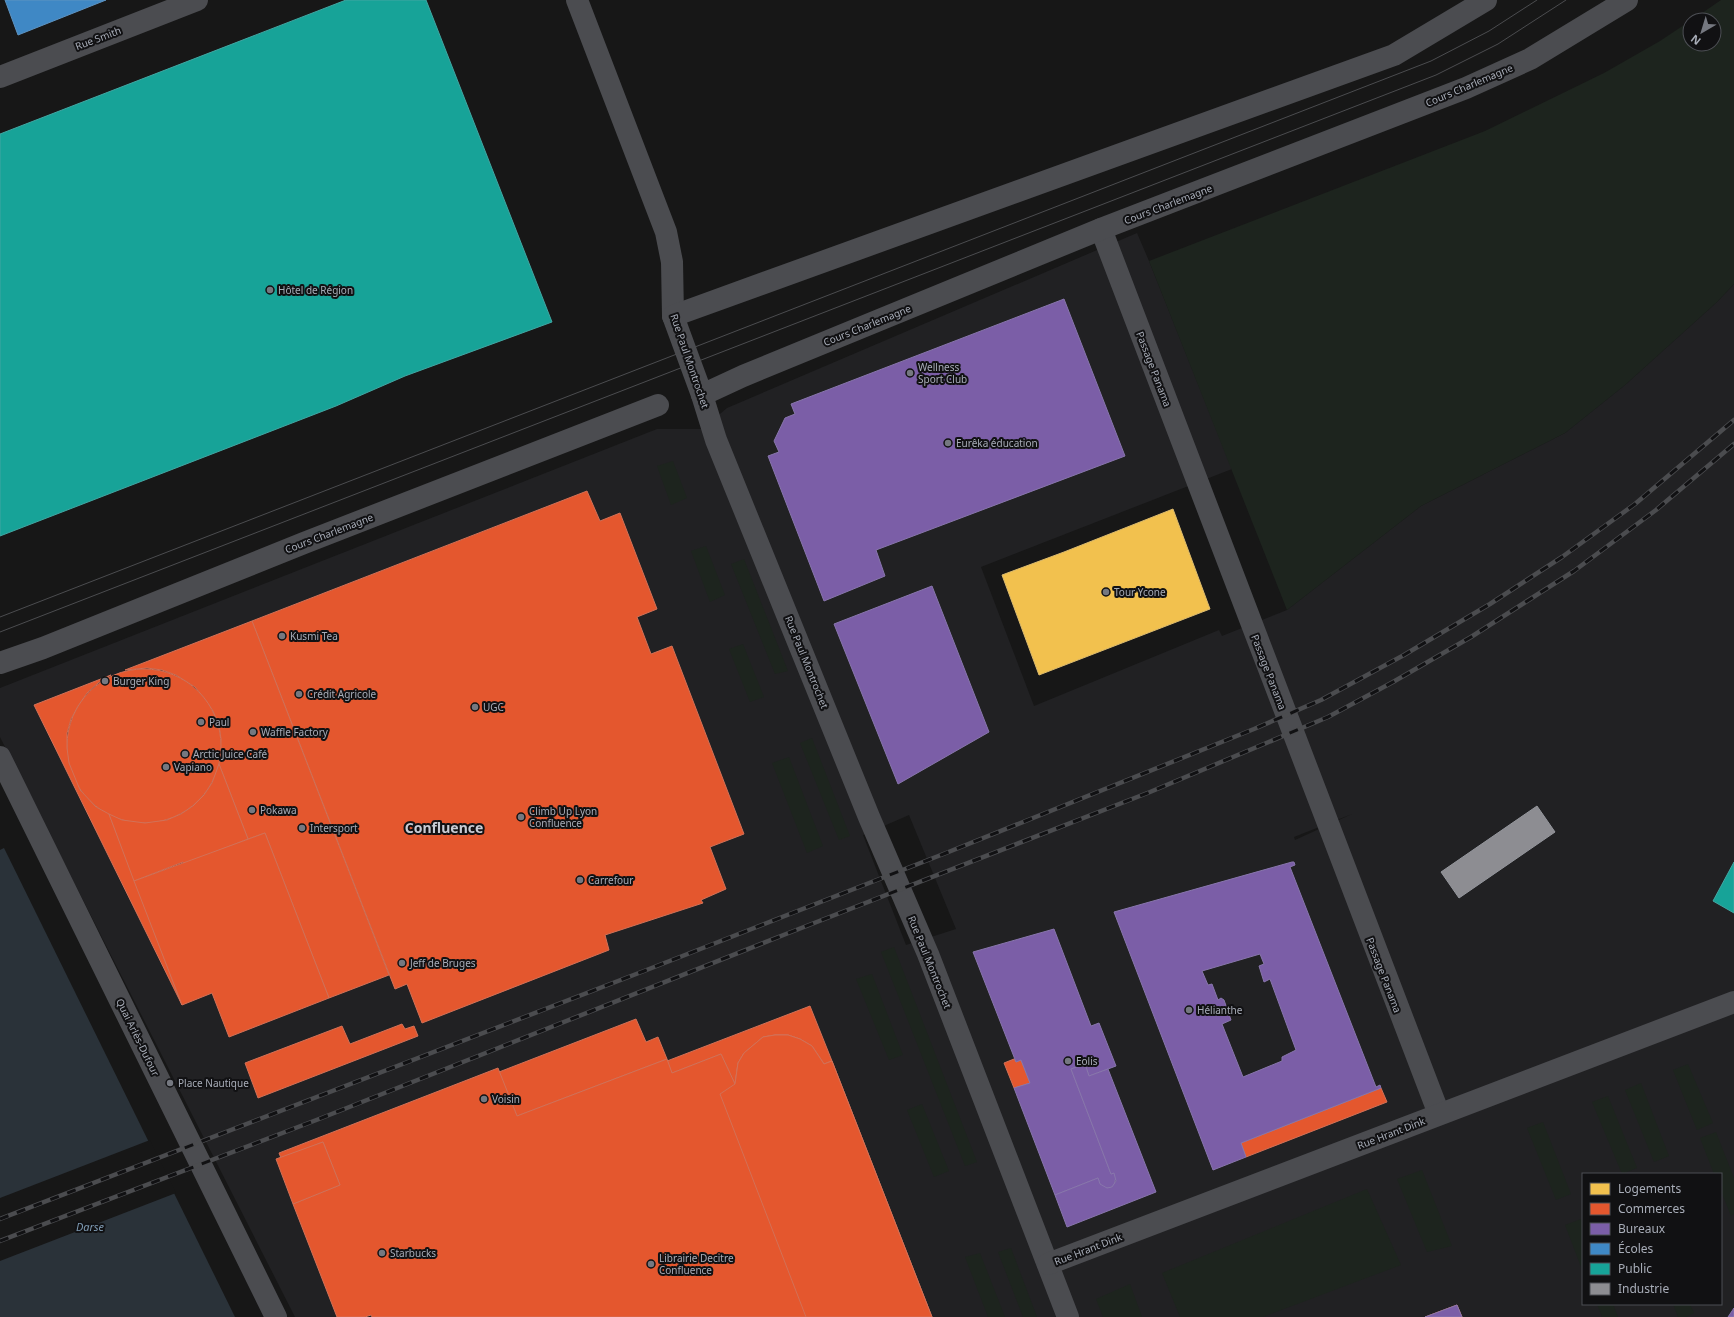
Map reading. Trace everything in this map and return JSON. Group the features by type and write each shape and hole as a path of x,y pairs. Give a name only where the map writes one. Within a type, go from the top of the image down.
{"street":[{"name":"Rue Smith","path":"0,77 197,0"},
{"name":"Rue Paul Montrochet","path":"576,0 666,232 672,262 672,316 702,395 716,440 869,817 928,954 1068,1317"},
{"path":"672,316 1394,55 1486,0"},
{"name":"Cours Charlemagne","path":"702,395 743,376 1101,230 1466,88 1530,59 1627,0"},
{"name":"Passage Panama","path":"1101,230 1439,1114"},
{"name":"Cours Charlemagne","path":"0,663 43,648 304,542 658,405"},
{"name":"Quai Arlès-Dufour","path":"0,757 276,1317"},
{"name":"Rue Hrant Dink","path":"1048,1264 1734,1002"}],"shaded area":[{"path":"1721,0 1734,0 1734,284 1717,302 1625,385 1565,433 1421,506 1287,610 1149,261 1485,131 1604,73 1660,41 1682,26 1682,52 1722,52 1722,12 1704,12"},
{"path":"1137,233 1232,469 981,567 1034,706 1219,630 1222,636 1287,610 1421,506 1565,433 1625,385 1717,302 1734,284 1734,1317 295,1317 0,737 0,688 657,429 702,429 727,408","holes":["1352,814 1295,840 1294,837","909,815 956,929 906,945 863,835"]},
{"path":"673,461 687,498 671,505 657,466"},
{"path":"706,546 725,595 710,602 691,551"},
{"path":"744,559 788,671 775,674 731,564"},
{"path":"743,644 764,697 750,702 729,649"},
{"path":"812,738 850,836 839,840 800,743"},
{"path":"789,757 823,846 807,853 772,763"},
{"path":"894,947 977,1162 965,1166 881,952"},
{"path":"872,974 903,1055 889,1060 856,979"},
{"path":"1688,1064 1713,1123 1697,1130 1673,1070"},
{"path":"1641,1083 1669,1156 1654,1162 1625,1090"},
{"path":"1608,1096 1637,1168 1622,1173 1592,1102"},
{"path":"922,1104 949,1171 934,1177 907,1110"},
{"path":"1543,1122 1571,1194 1556,1200 1527,1128"},
{"path":"1716,1132 1734,1178 1734,1214 1731,1216 1722,1194 1722,1173 1714,1173 1700,1138"},
{"path":"1422,1170 1452,1246 1427,1252 1397,1179"},
{"path":"1367,1189 1401,1265 1263,1317 1180,1317 1162,1273"},
{"path":"1581,1219 1582,1222 1582,1269 1565,1225"},
{"path":"1011,1248 1037,1317 1023,1317 998,1252"},
{"path":"980,1253 1005,1317 988,1317 965,1257"},
{"path":"1130,1284 1142,1317 1103,1317 1096,1299"},
{"path":"1597,1305 1613,1305 1618,1317 1602,1317"},
{"path":"1673,1305 1690,1305 1694,1313 1686,1317 1678,1317"}],"water":[{"name":"Darse","path":"4,848 235,1317 0,1317 0,850"}],"pier":[{"path":"150,1140 176,1193 0,1261 0,1198"}],"building: Logements":[{"name":"Tour Ycone","path":"1173,509 1210,609 1039,675 1002,575"}],"building: Commerces":[{"path":"587,491 600,521 620,513 657,609 637,617 651,654 672,646 744,834 710,847 726,889 701,900 703,903 605,935 609,950 422,1023 407,984 395,989 252,621"},
{"path":"252,621 389,975 329,998 265,833 248,839 219,764 221,739 219,725 213,711 195,687 176,675 162,670 147,668 125,670"},
{"path":"136,669 152,669 174,675 199,691 215,716 220,731 220,761 215,776 199,801 187,810 166,820 152,823 136,823 122,820 108,814 95,806 84,795 70,768 67,754 67,738 70,724 76,710 84,697 95,686 122,672"},
{"path":"111,675 98,683 87,693 71,719 67,733 69,763 80,790 96,807 109,814 182,1005 34,705"},
{"path":"219,764 248,839 184,864 183,862 134,881 109,814 122,820 145,823 167,820 181,814 193,806 204,795 212,783"},
{"path":"265,833 329,998 229,1037 212,993 182,1005 134,881"},
{"path":"810,1006 832,1061 824,1064 812,1046 800,1039 788,1035 775,1035 763,1037 744,1053 738,1063 735,1084 721,1054 672,1073 667,1061"},
{"path":"636,1019 646,1042 658,1037 667,1059 517,1116 499,1072"},
{"path":"402,1024 405,1029 414,1026 418,1036 258,1098 245,1063 342,1026 350,1044"},
{"path":"788,1035 800,1039 812,1046 824,1064 832,1061 932,1317 372,1317 371,1315 365,1317 337,1317 293,1204 340,1185 323,1142 281,1158 279,1153 498,1068 517,1116 667,1059 672,1073 721,1054 735,1084 738,1063 744,1053 763,1037"},
{"path":"788,1035 800,1039 812,1046 824,1064 832,1061 932,1317 806,1317 720,1094 735,1084 738,1063 744,1053 763,1037"},
{"path":"1014,1059 1016,1062 1021,1060 1030,1083 1014,1088 1004,1063"},
{"path":"1381,1088 1387,1102 1246,1157 1241,1143"},
{"path":"323,1142 340,1185 293,1204 276,1159"},
{"path":"1457,1305 1462,1317 1425,1317"}],"building: Bureaux":[{"name":"Eurêka éducation","path":"1064,299 1125,456 876,550 885,576 824,601 768,456 779,452 774,441 785,418 795,414 791,404"},
{"path":"932,586 989,732 898,784 834,624"},
{"name":"Hélianthe","path":"1294,862 1295,865 1290,867 1376,1087 1380,1085 1381,1088 1241,1143 1246,1157 1213,1170 1114,912","holes":["1260,954 1264,964 1259,966 1264,982 1270,979 1296,1050 1282,1057 1282,1061 1243,1077 1222,1024 1231,1020 1224,1000 1221,998 1218,1000 1212,984 1208,985 1202,971"]},
{"name":"Eolis","path":"1054,929 1091,1026 1099,1023 1116,1066 1089,1076 1085,1064 1071,1069 1111,1174 1114,1173 1116,1177 1114,1185 1110,1188 1104,1188 1100,1184 1098,1178 1055,1195 1014,1088 1030,1083 1021,1060 1016,1062 973,952"},
{"path":"1085,1064 1089,1076 1108,1069 1156,1192 1067,1227 1055,1195 1098,1178 1100,1184 1107,1188 1112,1187 1116,1181 1114,1173 1111,1174 1071,1069"},
{"path":"1457,1305 1462,1317 1425,1317"},
{"path":"1734,1308 1734,1317 1728,1317"}],"building: Écoles":[{"path":"5,0 106,0 18,35"}],"building: Public":[{"name":"Hôtel de Région","path":"346,0 426,0 552,322 405,376 336,406 0,536 0,134"},
{"path":"1734,862 1734,913 1713,901"}],"building: Industrie":[{"path":"1537,806 1555,832 1459,898 1441,872"}],"tram line":[{"path":"0,617 1431,61 1489,31 1537,0"},
{"path":"0,632 1436,75 1498,44 1566,0"}],"railway":[{"path":"0,1219 946,853 1254,729 1321,700 1404,655 1490,604 1562,557 1635,504 1734,420"},
{"path":"0,1241 319,1119 1150,792 1328,717 1471,637 1574,571 1656,510 1734,444"}],"place":[{"name":"Hôtel de Région","path":"270,290"},
{"name":"Wellness Sport Club","path":"910,373"},
{"name":"Eurêka éducation","path":"948,443"},
{"name":"Tour Ycone","path":"1106,592"},
{"name":"Kusmi Tea","path":"282,636"},
{"name":"Burger King","path":"105,681"},
{"name":"Crédit Agricole","path":"299,694"},
{"name":"UGC","path":"475,707"},
{"name":"Paul","path":"201,722"},
{"name":"Waffle Factory","path":"253,732"},
{"name":"Arctic Juice Café","path":"185,754"},
{"name":"Vapiano","path":"166,767"},
{"name":"Pokawa","path":"252,810"},
{"name":"Climb Up Lyon Confluence","path":"521,817"},
{"name":"Intersport","path":"302,828"},
{"name":"Carrefour","path":"580,880"},
{"name":"Jeff de Bruges","path":"402,963"},
{"name":"Hélianthe","path":"1189,1010"},
{"name":"Eolis","path":"1068,1061"},
{"name":"Place Nautique","path":"170,1083"},
{"name":"Voisin","path":"484,1099"},
{"name":"Starbucks","path":"382,1253"},
{"name":"Librairie Decitre Confluence","path":"651,1264"}],"district":[{"name":"Confluence","path":"444,828"}]}
